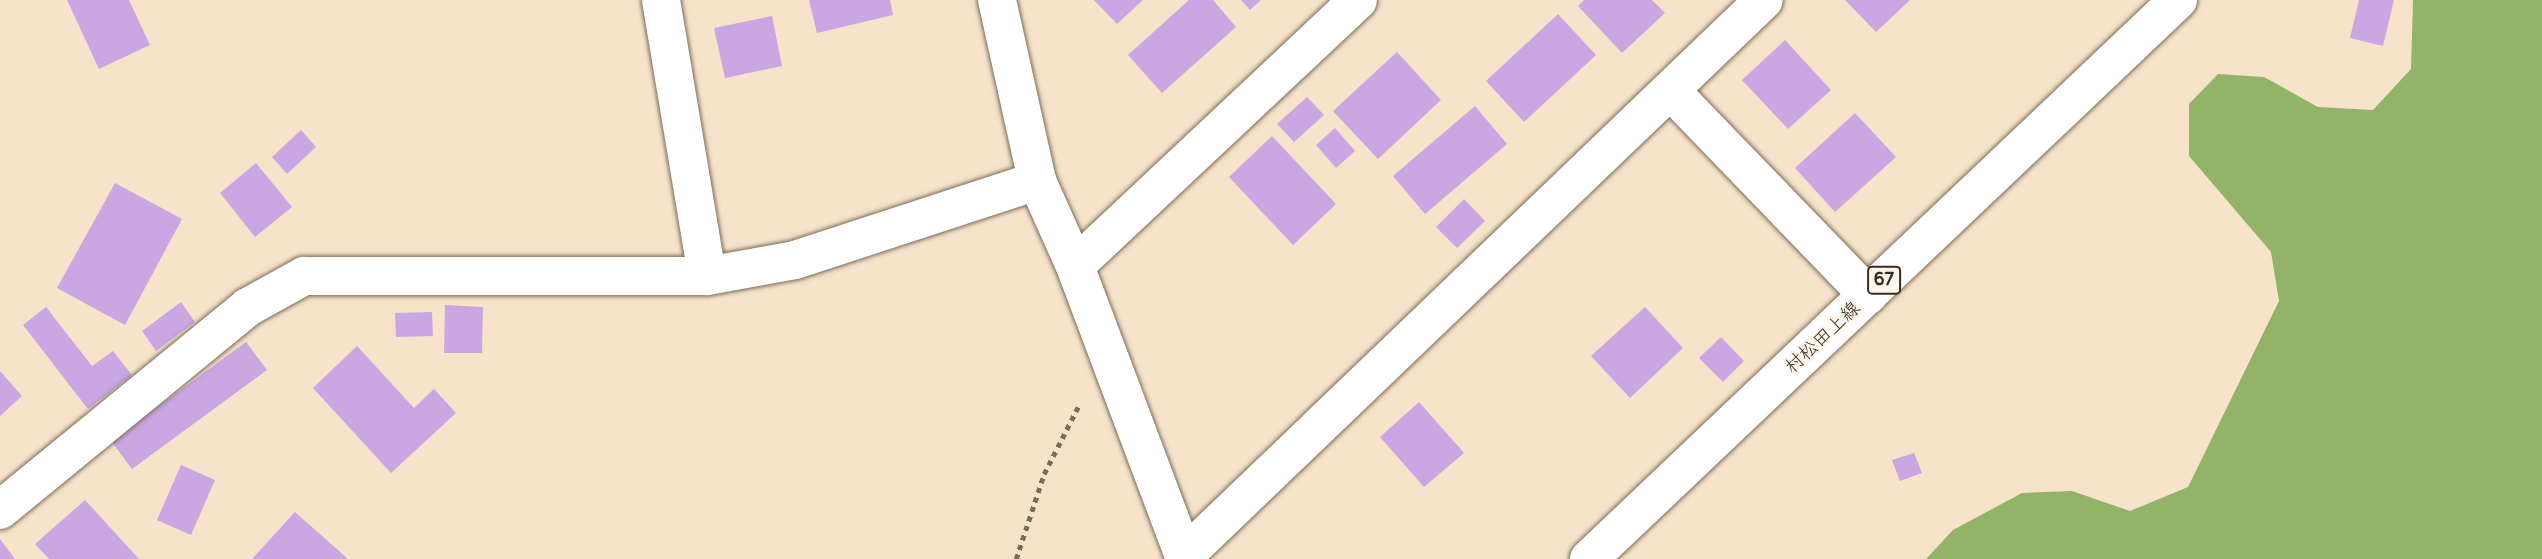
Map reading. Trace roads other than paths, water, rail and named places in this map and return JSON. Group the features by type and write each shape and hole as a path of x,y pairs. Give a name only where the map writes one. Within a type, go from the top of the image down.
{"street":[{"path":"661,0 707,276"},
{"path":"997,0 1037,181 1074,266 1185,558 1764,0"},
{"path":"1074,266 1358,0"},
{"name":"村松田上線","path":"1589,559 2178,0"},
{"path":"1670,90 1868,295"},
{"path":"0,510 248,307 304,276 707,276 795,260 1037,181"}]}
